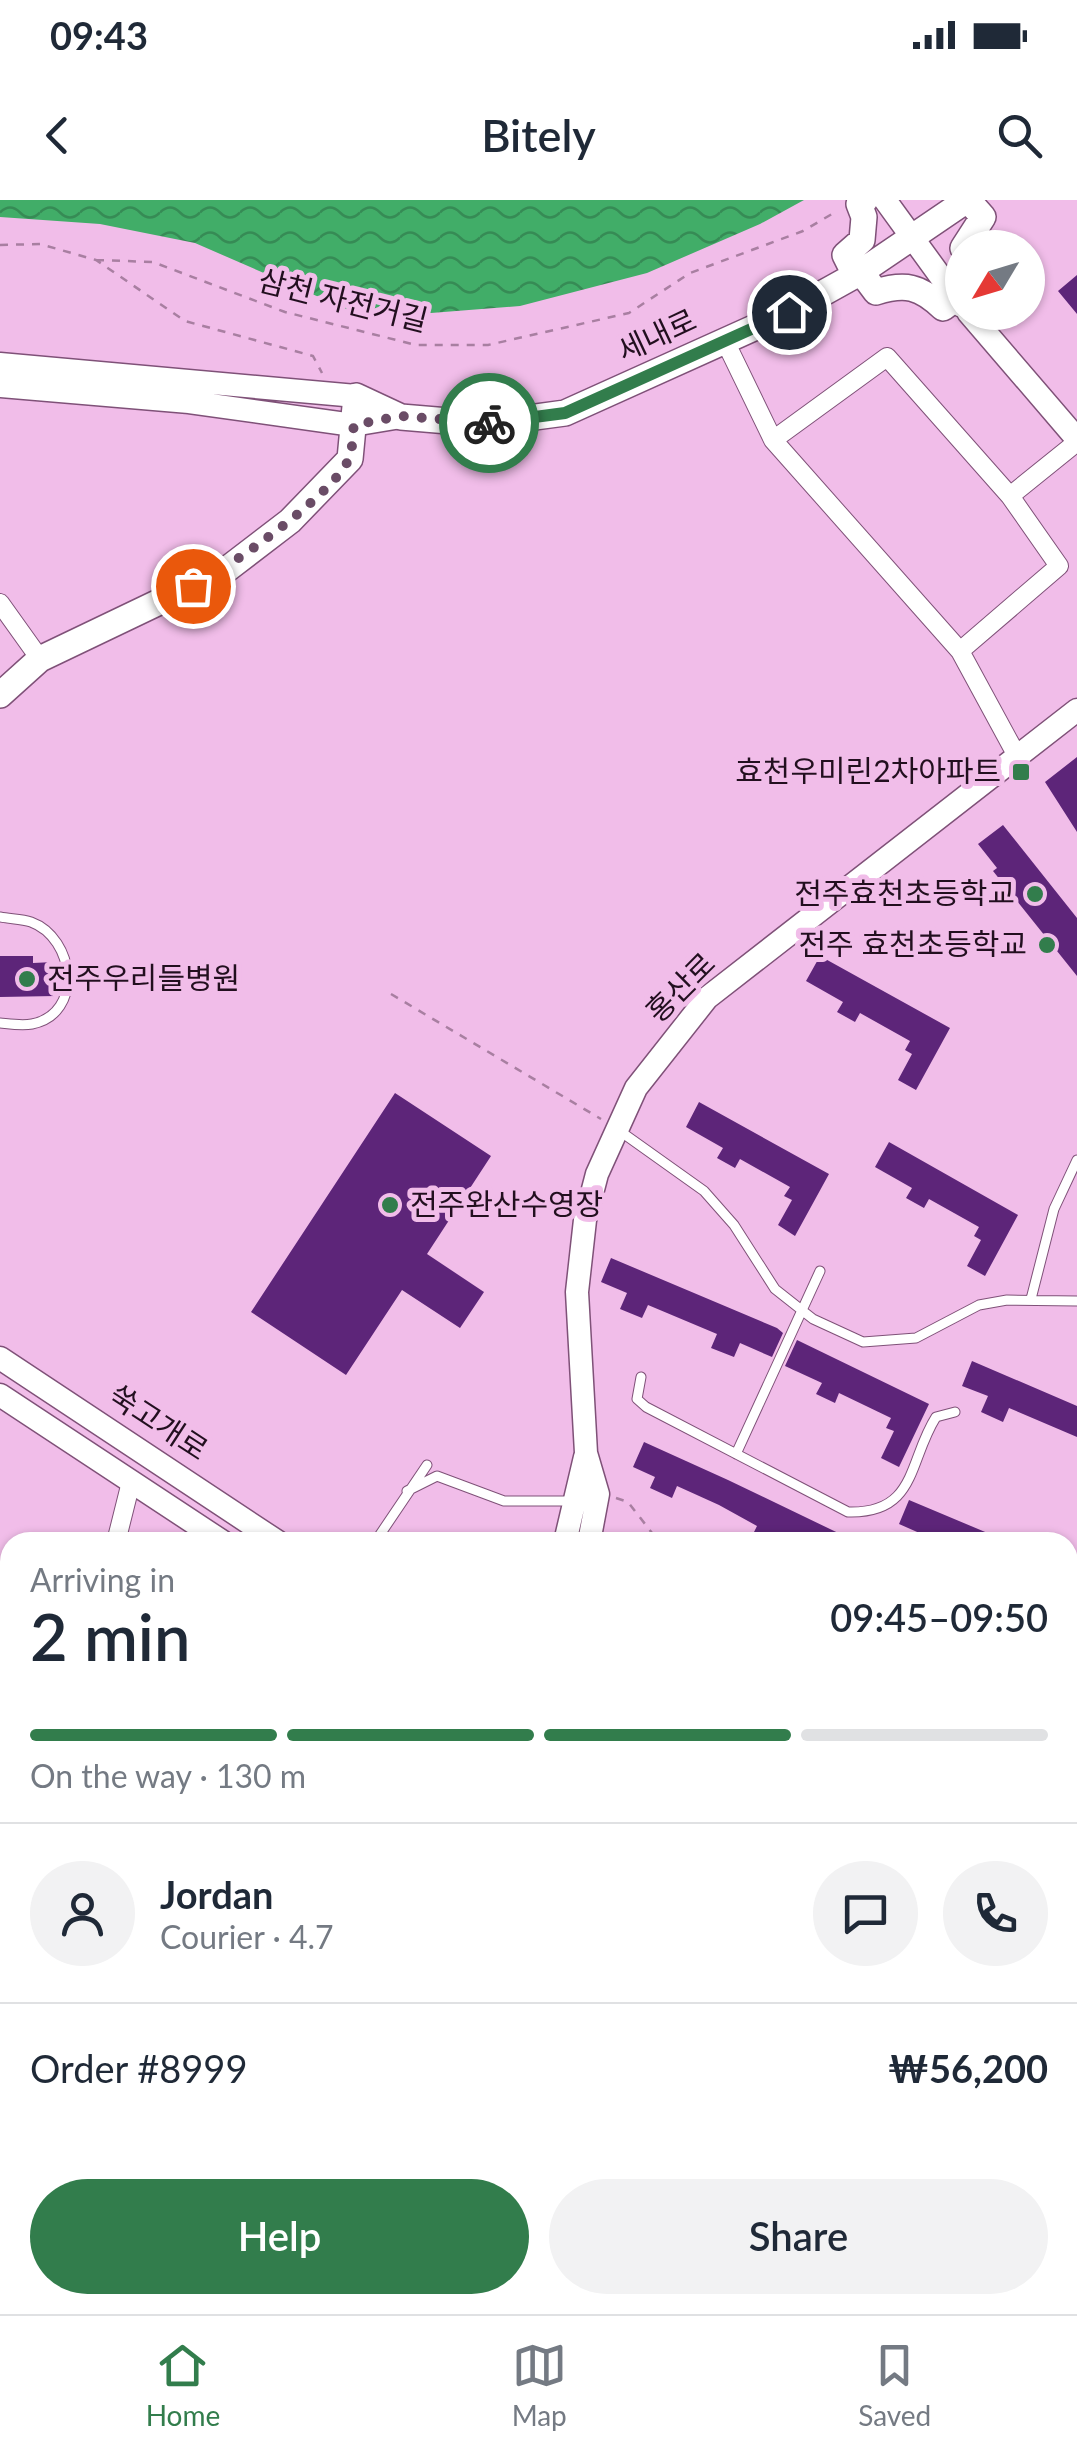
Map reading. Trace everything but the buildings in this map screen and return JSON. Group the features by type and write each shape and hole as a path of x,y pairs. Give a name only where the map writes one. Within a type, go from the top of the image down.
{"main road":[{"name":"세내로","path":"356,396 400,416 484,424 565,413 725,341 858,273 961,202"},
{"path":"961,202 983,217 975,230"},
{"path":"853,204 859,204 862,240 845,255 858,273 876,292 901,284 926,291 945,307"},
{"path":"0,695 40,659 226,570 290,521 350,459 356,396"}],"street":[{"path":"890,206 945,279"},
{"path":"985,330 1077,440 1010,496"},
{"path":"725,341 773,440 960,650 1016,756"},
{"path":"773,440 887,357 1010,496 1059,566 960,650"},
{"name":"세내로","path":"0,364 356,396"},
{"name":"세내로","path":"0,386 189,402 354,425 400,416"},
{"path":"2,611 40,659"},
{"name":"홍산로","path":"580,1532 587,1497 577,1292 585,1220 615,1128 664,1048 707,998 1077,710"},
{"name":"쑥고개로","path":"0,1358 263,1532"},
{"path":"0,1395 207,1532"},
{"path":"118,1532 131,1482"}],"lane":[{"path":"0,917 34,922 57,942 67,964 69,986 57,1011 34,1024 0,1023"},
{"path":"615,1128 704,1190 734,1225 775,1289 801,1310 863,1342 916,1338 979,1304 1031,1299 1077,1301"},
{"path":"1031,1299 1054,1209 1077,1160"},
{"path":"736,1454 820,1271"},
{"path":"641,1376 637,1398 646,1407 848,1512 884,1509 898,1496 912,1476 936,1416 954,1412"},
{"path":"381,1532 427,1465"},
{"path":"407,1492 437,1476 504,1500 587,1497"}],"path":[{"name":"삼천 자전거길","path":"0,245 40,244 96,260 153,262 285,312 416,345 488,345 629,313 690,274 803,232 853,204"},
{"name":"삼천 자전거길","path":"96,260 185,321 314,356 327,391"},
{"path":"391,994 615,1128"},
{"path":"587,1497 628,1502 652,1532"}],"water":[{"path":"0,200 804,200 760,224 647,273 520,306 358,314 195,243 100,224 0,217"}],"way so far":[{"path":"193,586 226,570 290,521 350,459 354,425 400,416 489,423"}],"place":[{"name":"효천우미린2차아파트","path":"1021,772"},
{"name":"전주효천초등학교","path":"1035,894"},
{"name":"전주 효천초등학교","path":"1047,945"},
{"name":"전주우리들병원","path":"27,979"},
{"name":"전주완산수영장","path":"390,1205"}],"route":[{"path":"489,423 565,413 789,312"}]}
